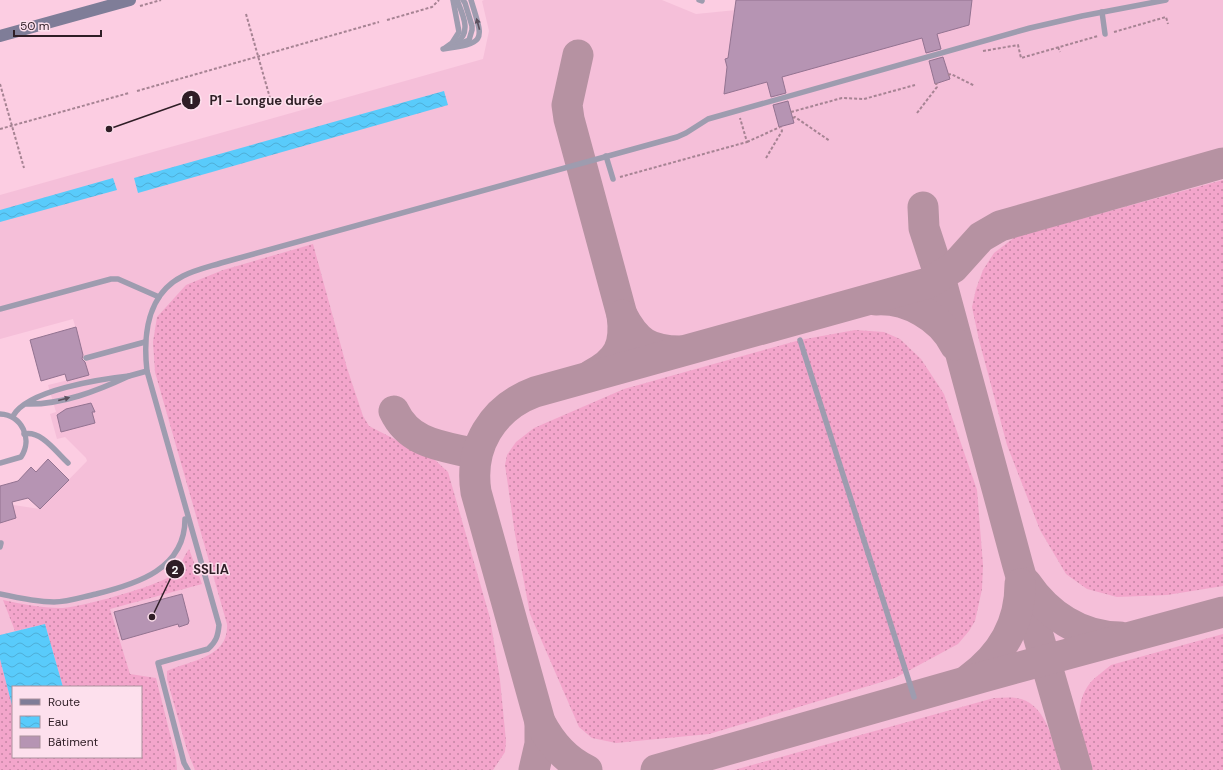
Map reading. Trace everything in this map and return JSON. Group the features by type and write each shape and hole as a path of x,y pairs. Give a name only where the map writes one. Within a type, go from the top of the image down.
{"street":[{"path":"0,36 130,0"}],"lane":[{"path":"443,49 452,43 459,32 453,0"},
{"path":"443,49 460,40 466,29 457,0"},
{"path":"443,49 465,42 471,35 472,26 463,0"},
{"path":"443,49 468,46 477,40 479,36 479,29 471,0"},
{"path":"186,770 158,663 208,649 215,644 218,636 219,625 186,513 147,371 145,342 149,318 159,297 169,286 182,277 214,265 677,136 708,119 738,110 1030,28 1166,0"},
{"path":"1102,12 1105,34"},
{"path":"606,156 613,178"},
{"path":"0,309 111,279 118,279 159,297"},
{"path":"800,340 914,697"},
{"path":"86,358 145,342"},
{"path":"13,416 16,411 40,395 99,379 129,376 147,371"},
{"path":"26,404 43,404 102,389 129,376"},
{"path":"0,414 13,416 20,423 24,434 26,450 21,457 0,463"},
{"path":"24,434 31,432 39,436 68,463"},
{"path":"0,594 32,601 55,602 111,590 144,579 168,562 181,542 185,533 186,513"}],"path":[{"path":"387,20 432,7 439,0"},
{"path":"246,14 270,98"},
{"path":"981,51 1018,45 1021,58 1166,18 1168,24"},
{"path":"137,91 379,22"},
{"path":"1058,47 1060,52"},
{"path":"948,75 951,74 975,86"},
{"path":"917,112 937,88 936,83"},
{"path":"0,84 24,168"},
{"path":"791,112 842,98 864,100 915,85"},
{"path":"0,129 129,93"},
{"path":"738,110 746,142"},
{"path":"793,118 795,117 830,141"},
{"path":"613,178 746,142 780,127 782,131 766,158"}],"shaded area":[{"path":"484,0 662,0 696,14 837,0 1223,0 1223,770 0,770 0,503 40,509 87,461 86,458 65,437 57,439 50,414 56,412 48,385 89,375 73,319 0,339 0,195 483,59 489,31 482,1"},
{"path":"1223,180 1223,586 1167,595 1117,597 1087,589 1066,574 1040,530 1007,445 979,340 972,307 976,289 983,270 994,253 1015,237"},
{"path":"313,244 347,368 363,416 369,426 435,460 448,472 490,618 500,680 506,741 505,752 493,770 195,770 187,750 167,679 167,671 207,656 215,651 222,644 226,635 227,624 155,372 153,342 157,317 186,285 223,270"},
{"path":"855,330 884,332 900,339 921,359 944,394 977,490 983,565 982,589 975,621 969,631 958,644 895,678 709,734 616,743 592,738 579,727 530,614 515,534 505,465 507,455 516,442 534,428 624,389 800,340"},
{"path":"189,549 202,584 110,609 130,674 156,678 176,758 177,770 0,770 0,659 12,705 12,758 142,758 142,686 63,686 45,624 15,631 3,600 39,607 71,607 102,600 155,584 175,573"},
{"path":"1223,634 1223,770 1091,770 1082,738 1079,715 1084,693 1092,680 1111,665"},
{"path":"994,698 1016,698 1027,701 1035,707 1048,726 1061,770 734,770"}],"water":[{"path":"444,91 448,105 138,193 134,178"},
{"path":"113,178 117,190 0,222 0,210"},
{"path":"45,624 63,686 12,686 12,705 0,659 0,635"}],"building":[{"path":"736,0 972,0 969,25 937,34 941,49 926,53 922,38 782,77 786,93 771,97 767,82 724,94 727,67 725,59 728,58"},
{"path":"943,57 950,79 935,84 929,61"},
{"path":"788,101 794,123 779,127 773,105"},
{"path":"76,327 83,355 82,359 85,362 89,375 67,381 65,374 41,381 30,340"},
{"path":"91,403 95,412 92,412 95,423 61,432 57,415 66,409"},
{"path":"48,459 69,480 40,509 28,498 12,502 16,518 0,523 0,486 18,481 31,467 36,472"},
{"path":"182,594 189,621 188,624 179,627 178,624 122,640 114,612"}],"taxiway":[{"path":"578,55 567,105 569,119 622,315"},
{"path":"587,770 579,766 559,750 540,722 476,492 476,460 480,445 487,431 507,408 520,399 535,392 928,283 953,268 981,237 1000,226 1223,163"},
{"path":"923,207 924,228 940,277 1018,566 1077,770"},
{"path":"876,300 899,302 922,311 941,326 955,345"},
{"path":"591,375 601,370 608,364 618,351 623,335 622,315 633,332 645,343 660,349 680,351"},
{"path":"394,411 409,431 419,437 440,446 476,454"},
{"path":"1026,583 1044,605 1066,622 1091,633 1120,637"},
{"path":"969,679 990,660 999,650 1006,638 1017,613 1020,584"},
{"path":"656,770 983,677 1223,612"},
{"path":"534,770 540,744 540,722"}],"place":[{"name":"P1 - Longue durée","path":"109,129"},
{"name":"SSLIA","path":"152,617"}]}
